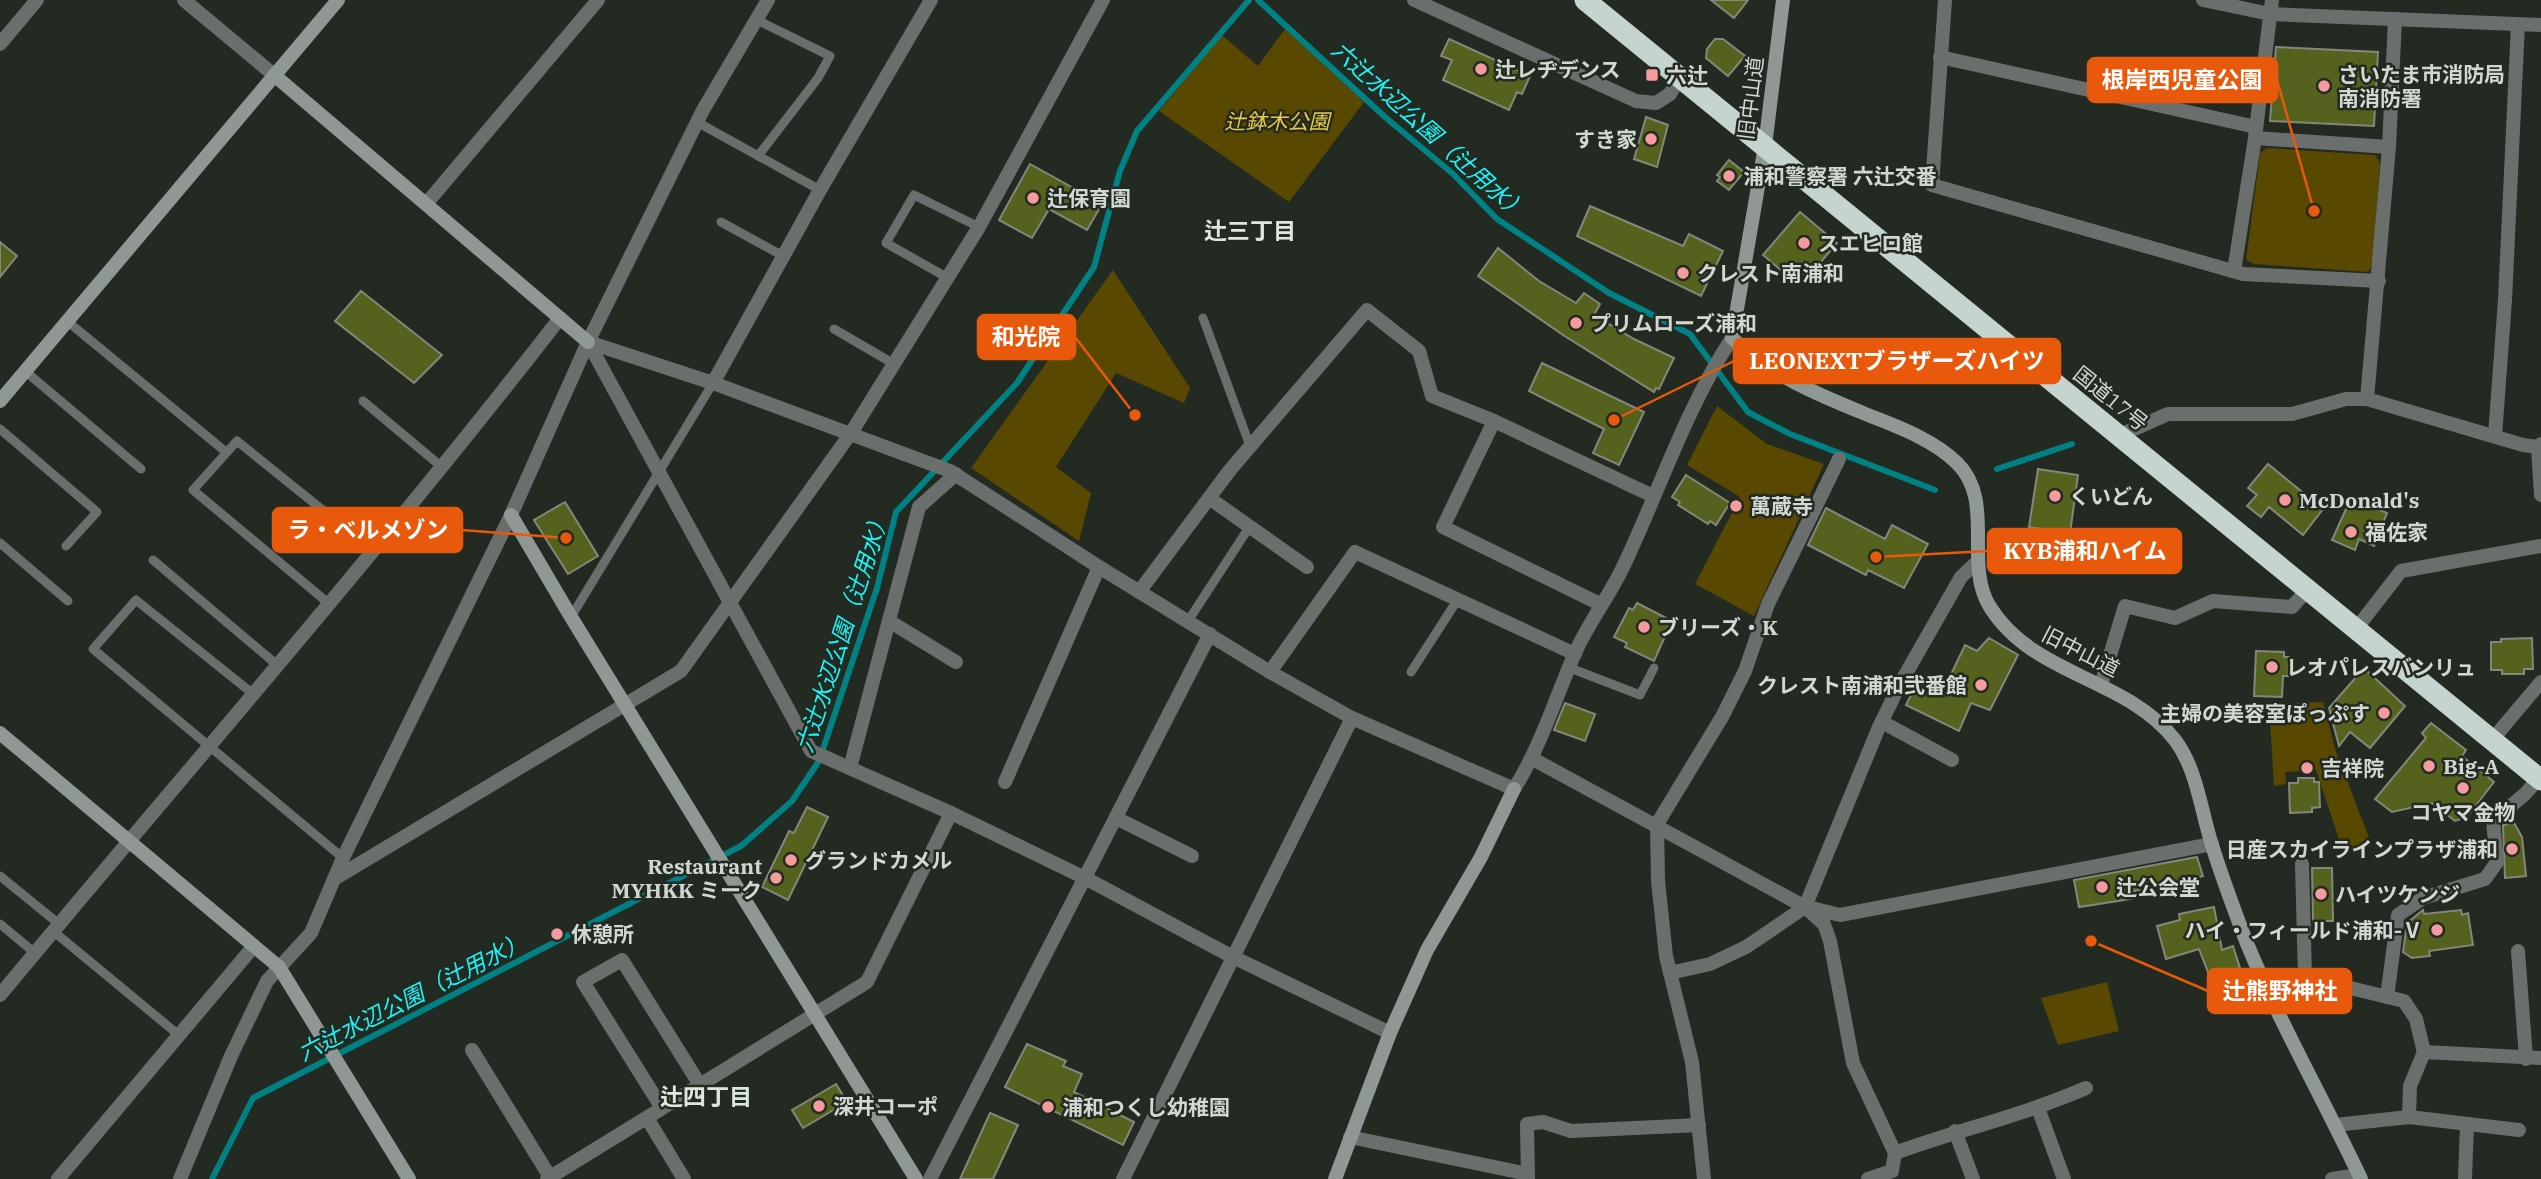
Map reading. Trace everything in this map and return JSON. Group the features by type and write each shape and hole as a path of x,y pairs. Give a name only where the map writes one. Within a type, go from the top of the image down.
{"highway":[{"name":"国道17号","path":"1585,0 2540,779"}],"street":[{"path":"0,44 37,0"},
{"path":"184,0 587,342 811,751 951,813 1085,878 1231,956 1390,1033"},
{"path":"0,401 5,385 25,371 338,0"},
{"path":"426,204 597,0"},
{"path":"180,1179 231,1056 267,981 311,933 343,858 512,515 587,342 697,122 768,0"},
{"path":"713,383 820,190 931,0"},
{"path":"334,879 681,671 851,433 979,227 1103,0"},
{"path":"1414,0 1636,101 1656,103 1670,94 1680,76"},
{"name":"旧中山道","path":"1783,0 1765,146 1732,338 1768,370 1903,429 1956,462 1969,479 1974,495 1979,525 1978,561 1989,606 2013,635 2056,665 2144,708 2178,744 2188,764 2212,844 2262,976 2360,1177"},
{"path":"1945,0 1932,185 2234,271 2379,281"},
{"path":"2203,0 2395,19 2541,25"},
{"path":"2234,271 2256,133 2271,7"},
{"path":"2367,399 2389,147 2395,19"},
{"path":"2495,436 2505,300 2518,24"},
{"path":"1940,57 2256,133 2389,147"},
{"path":"1139,592 1250,446 1367,310 1419,351 1432,396 1494,421 1653,496"},
{"path":"0,995 371,549 443,468 560,318"},
{"path":"1335,1179 1390,1033 1427,950 1481,857 1514,789 1533,760 1572,661 1600,604 1623,567 1706,382 1732,338"},
{"path":"587,342 713,383 956,474 1099,567 1270,672 1352,718 1514,789"},
{"path":"2119,436 2168,414 2292,414 2346,399 2367,399 2540,450 2541,495"},
{"path":"1494,421 1443,527 1600,604"},
{"path":"1704,1179 1692,1062 1670,973 1658,881 1657,824 1723,716 1745,671 1768,604 1839,459"},
{"path":"850,768 919,507 956,474"},
{"path":"1209,498 1307,567"},
{"path":"512,515 571,617 627,704 916,1179"},
{"path":"2356,629 2401,571 2541,546"},
{"path":"1270,672 1356,552 1458,599 1572,661"},
{"path":"1670,973 1710,964 1746,947 1805,907 1882,722 1961,577 1978,561"},
{"path":"1005,782 1099,567"},
{"path":"2101,685 2125,606 2175,618 2213,601 2292,607 2308,589"},
{"path":"889,621 956,663"},
{"path":"930,1179 1210,634"},
{"path":"2492,740 2541,682"},
{"path":"1123,1179 1231,956 1352,718"},
{"path":"1882,722 1952,760"},
{"path":"0,733 279,967 409,1179"},
{"path":"1533,760 1657,824 1805,907 1824,924 1830,941 1853,1063 1895,1153 1892,1171 1868,1179"},
{"path":"2387,997 2398,915 2423,898 2485,879 2497,862 2493,821 2540,779"},
{"path":"472,1050 555,1177 867,982 951,813"},
{"path":"1116,818 1192,856"},
{"path":"1805,907 1840,915 2212,844"},
{"path":"2302,864 2305,978"},
{"path":"58,1179 254,946"},
{"path":"2424,1052 2534,1058 2518,951"},
{"path":"662,1108 583,982 622,960 700,1085"},
{"path":"2262,976 2305,978 2404,1001 2416,1019 2424,1052 2410,1086 2409,1117"},
{"path":"1895,1153 1955,1131 2038,1108 2086,1088"},
{"path":"2038,1108 2064,1179"},
{"path":"2334,1125 2409,1117 2519,1130"},
{"path":"647,1118 684,1179"},
{"path":"1350,1137 1528,1176 1527,1124 1543,1122 1571,1131 1699,1125"},
{"path":"2465,1179 2467,1124"},
{"path":"1955,1131 1973,1179"},
{"path":"2332,1179 2360,1177"}],"lane":[{"path":"757,20 830,56 818,78 758,156"},
{"path":"697,122 820,190"},
{"path":"948,278 886,243 914,195 979,227"},
{"path":"721,222 783,256"},
{"path":"1203,318 1250,446"},
{"path":"66,321 226,452"},
{"path":"834,329 894,364"},
{"path":"25,371 141,469"},
{"path":"571,617 713,383"},
{"path":"363,401 443,468"},
{"path":"0,429 97,512 66,547"},
{"path":"327,602 193,490 237,441 371,549"},
{"path":"1188,621 1250,526"},
{"path":"0,543 68,601"},
{"path":"153,561 276,664"},
{"path":"1411,672 1458,599"},
{"path":"252,693 136,600 93,649 343,858"},
{"path":"1572,661 1640,695 1654,668"},
{"path":"0,876 180,1036"},
{"path":"0,924 35,953"}],"green space":[{"name":"辻鉢木公園","path":"1285,29 1364,102 1289,202 1159,111 1222,35 1258,66"},
{"path":"2267,148 2375,155 2380,163 2373,265 2368,272 2254,264 2246,260 2260,153"},
{"path":"1113,270 1190,388 1184,403 1116,373 1056,467 1091,493 1079,541 971,468"},
{"name":"萬蔵寺","path":"1717,406 1767,444 1824,464 1754,616 1695,584 1740,497 1687,465"},
{"path":"2323,702 2336,752 2370,840 2343,851 2316,770 2285,772 2286,784 2274,786 2269,704"},
{"path":"2107,982 2119,1031 2058,1045 2041,998"}],"building":[{"path":"1711,0 1748,0 1734,18"},
{"name":"辻レヂデンス","path":"1449,39 1530,76 1522,94 1517,92 1509,110 1443,80 1452,60 1441,56"},
{"path":"1715,39 1723,39 1745,56 1728,76 1706,58 1707,49"},
{"name":"さいたま市消防局 南消防署","path":"2276,47 2378,52 2374,126 2270,121"},
{"path":"1646,117 1668,125 1657,167 1634,159"},
{"path":"1729,160 1744,172 1729,190 1717,181 1720,177 1717,175"},
{"path":"1030,164 1102,204 1087,230 1049,209 1032,238 999,220"},
{"name":"クレスト南浦和","path":"1590,206 1683,246 1689,234 1723,251 1701,296 1577,236"},
{"path":"1800,212 1837,243 1808,277 1791,262 1783,272 1763,255"},
{"path":"0,242 17,256 0,277"},
{"name":"プリムローズ浦和","path":"1498,248 1539,281 1576,303 1584,293 1600,304 1594,315 1634,339 1674,358 1659,389 1656,388 1654,392 1563,335 1478,276"},
{"path":"361,291 442,355 414,383 335,321"},
{"path":"1542,363 1644,412 1619,465 1593,453 1604,429 1529,391"},
{"name":"McDonald's","path":"2268,464 2323,509 2303,535 2269,507 2261,517 2247,506 2257,495 2248,488"},
{"path":"2038,469 2078,475 2070,533 2029,527"},
{"path":"1686,475 1730,503 1716,525 1710,521 1708,524 1678,505 1680,502 1672,497"},
{"path":"2351,498 2387,513 2374,546 2359,539 2355,550 2332,540"},
{"path":"565,502 598,556 568,574 534,520"},
{"path":"1826,508 1885,539 1892,525 1928,544 1904,588 1868,570 1866,575 1808,545"},
{"name":"ブリーズ・K","path":"1637,603 1672,621 1654,661 1625,647 1627,643 1614,637 1629,608 1633,610"},
{"name":"クレスト南浦和弐番館","path":"1989,638 2018,655 1990,710 1971,703 1959,731 1906,705 1920,677 1945,687 1965,645 1977,651"},
{"path":"2532,638 2533,669 2524,669 2524,674 2502,674 2502,670 2491,670 2491,642"},
{"name":"レオパレスバンリュ","path":"2256,651 2284,652 2284,657 2289,657 2288,676 2283,676 2282,697 2254,696"},
{"path":"2364,668 2405,706 2370,748 2350,732 2339,746 2329,708"},
{"path":"1565,703 1595,714 1585,741 1554,730"},
{"path":"2431,723 2466,750 2462,756 2494,782 2467,817 2455,821 2432,803 2392,812 2375,799 2426,738 2422,733"},
{"path":"2298,778 2314,778 2314,782 2319,782 2320,807 2312,808 2312,812 2290,813 2289,783 2298,783"},
{"name":"グランドカメル","path":"807,807 828,817 788,900 762,887 789,831 794,833"},
{"path":"2514,823 2522,837 2526,876 2505,878 2503,825"},
{"path":"2197,857 2203,876 2186,881 2188,889 2173,889 2172,883 2130,892 2131,899 2079,907 2074,880"},
{"name":"ハイツケンジ","path":"2312,868 2332,868 2333,921 2313,921"},
{"path":"2214,907 2222,950 2233,946 2240,968 2211,980 2199,949 2166,959 2157,926 2180,920 2179,914"},
{"name":"ハイ・フィールド浦和-Ⅴ","path":"2423,910 2424,914 2461,910 2462,915 2468,913 2473,945 2429,951 2430,956 2412,958 2403,952 2407,923"},
{"path":"1027,1044 1066,1061 1063,1066 1082,1074 1074,1092 1134,1122 1123,1145 1005,1087"},
{"name":"深井コーポ","path":"836,1084 847,1102 803,1128 792,1110"},
{"path":"990,1113 1018,1125 993,1179 960,1179"}],"waterway":[{"name":"六辻水辺公園（辻用水）","path":"212,1179 253,1098 741,846 792,801 819,761 877,588 896,512 1017,383 1094,267 1120,171 1137,131 1249,0"},
{"name":"六辻水辺公園（辻用水）","path":"1258,0 1385,117 1452,173 1497,219 1609,293 1690,334 1748,412 1790,434 1935,490"},
{"name":"六辻水辺公園（辻用水）","path":"1997,469 2072,444"}],"place":[{"name":"辻レヂデンス","path":"1481,69"},
{"name":"六辻","path":"1652,75"},
{"name":"さいたま市消防局 南消防署","path":"2324,86"},
{"name":"すき家","path":"1651,139"},
{"name":"浦和警察署 六辻交番","path":"1729,176"},
{"name":"辻保育園","path":"1033,198"},
{"name":"根岸西児童公園","path":"2314,211"},
{"name":"スエヒロ館","path":"1804,243"},
{"name":"クレスト南浦和","path":"1683,273"},
{"name":"プリムローズ浦和","path":"1576,323"},
{"name":"和光院","path":"1135,415"},
{"name":"LEONEXTブラザーズハイツ","path":"1614,420"},
{"name":"くいどん","path":"2055,496"},
{"name":"McDonald's","path":"2285,500"},
{"name":"萬蔵寺","path":"1736,506"},
{"name":"福佐家","path":"2351,532"},
{"name":"ラ・ベルメゾン","path":"566,538"},
{"name":"KYB浦和ハイム","path":"1876,557"},
{"name":"ブリーズ・K","path":"1644,627"},
{"name":"レオパレスバンリュ","path":"2272,667"},
{"name":"クレスト南浦和弐番館","path":"1981,685"},
{"name":"主婦の美容室ぽっぷす","path":"2384,713"},
{"name":"Big-A","path":"2429,766"},
{"name":"吉祥院","path":"2307,768"},
{"name":"コヤマ金物","path":"2463,788"},
{"name":"日産スカイラインプラザ浦和","path":"2512,849"},
{"name":"グランドカメル","path":"791,860"},
{"name":"Restaurant MYHKK ミーク","path":"776,878"},
{"name":"辻公会堂","path":"2102,887"},
{"name":"ハイツケンジ","path":"2321,894"},
{"name":"ハイ・フィールド浦和-Ⅴ","path":"2437,930"},
{"name":"休憩所","path":"557,934"},
{"name":"辻熊野神社","path":"2091,941"},
{"name":"深井コーポ","path":"819,1106"},
{"name":"浦和つくし幼稚園","path":"1048,1107"}],"district":[{"name":"辻三丁目","path":"1250,230"},
{"name":"辻四丁目","path":"706,1096"}]}
